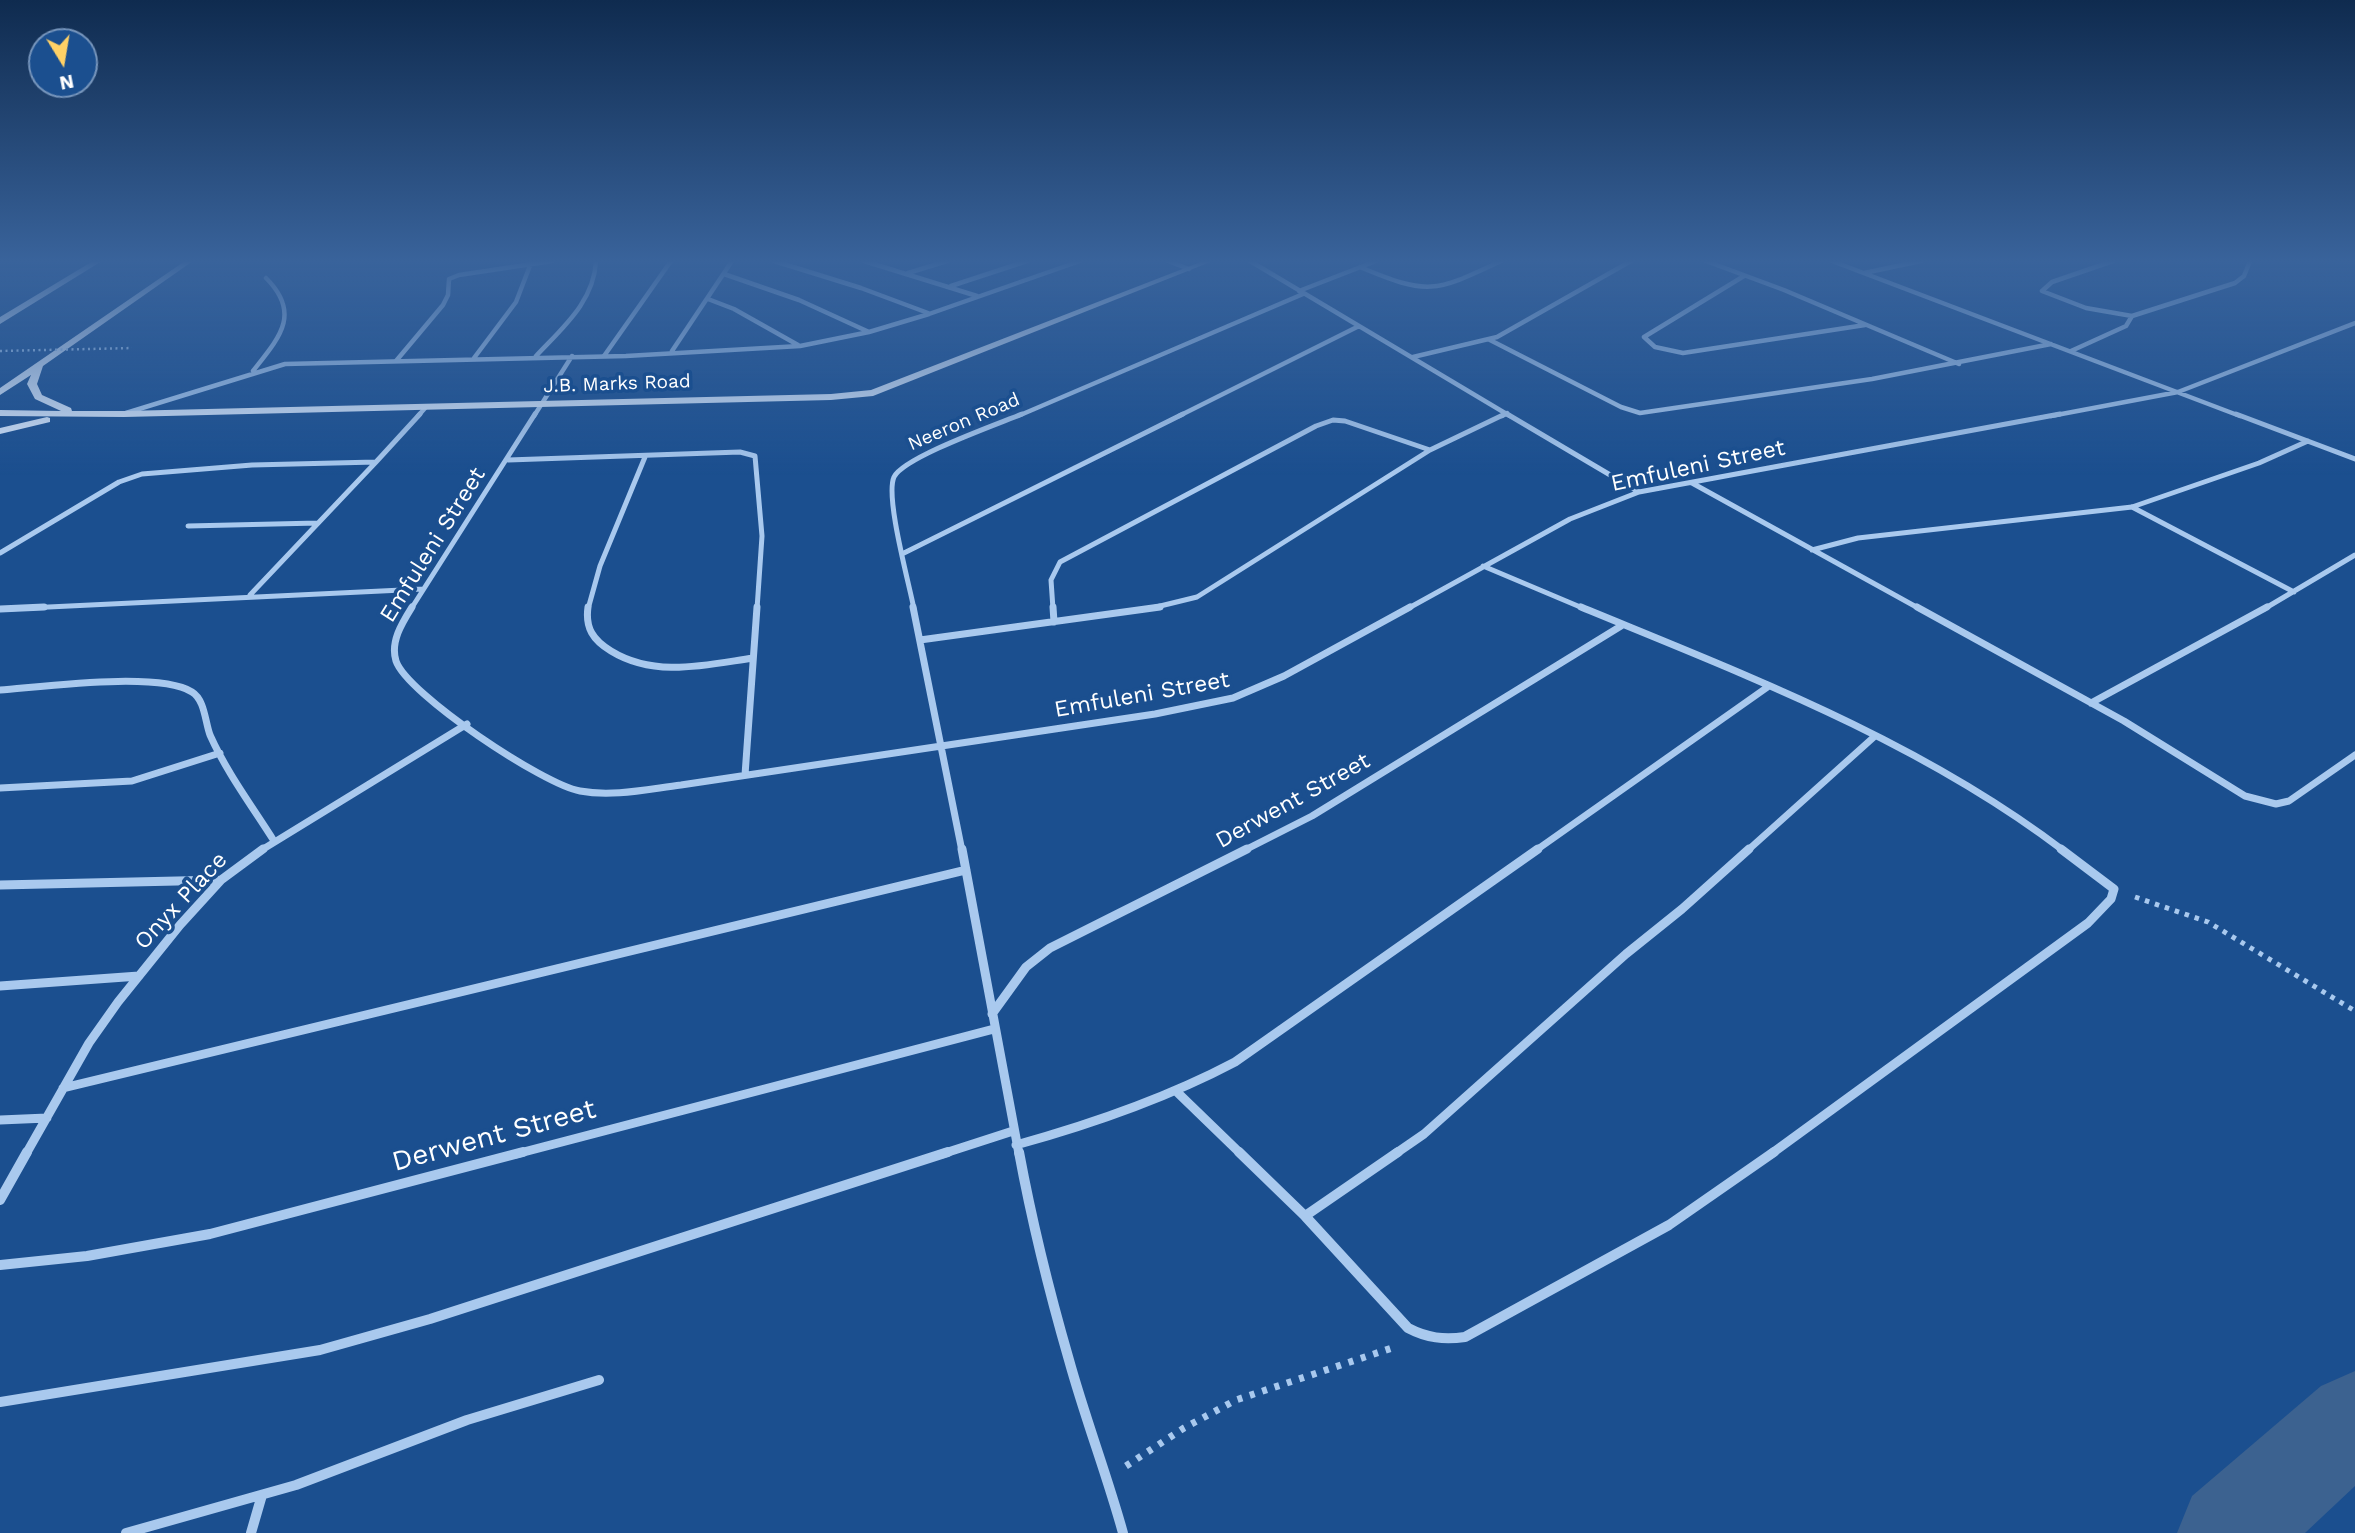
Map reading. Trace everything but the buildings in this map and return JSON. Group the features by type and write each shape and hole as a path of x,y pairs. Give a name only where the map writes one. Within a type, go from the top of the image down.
{"street":[{"path":"0,392 86,333"},
{"path":"252,372 280,333"},
{"path":"396,361 420,333"},
{"path":"474,358 494,333"},
{"path":"536,356 557,333"},
{"path":"604,356 621,333"},
{"path":"672,352 685,333"},
{"path":"776,333 800,346"},
{"path":"124,414 224,384 252,372 285,364 604,356 800,346 866,333"},
{"name":"J.B. Marks Road","path":"0,413 124,414 831,397 873,393 1027,333"},
{"name":"Neeron Road","path":"1123,1533 1108,1478 1069,1361 1016,1145 966,870 891,495 894,473 899,469 1211,333"},
{"path":"904,553 1346,333"},
{"path":"1370,333 1639,492"},
{"path":"1412,358 1490,340 1503,333"},
{"path":"1649,333 1644,337 1647,342 1667,351 1683,353 1816,333"},
{"path":"1883,333 1959,364"},
{"path":"2021,333 2355,458"},
{"path":"2071,351 2112,333"},
{"name":"Emfuleni Street","path":"572,356 396,633 394,658 406,679 540,777 579,791 615,792 1155,714 1233,698 1284,676 1587,510 1639,492 2178,391 2330,333"},
{"path":"1490,340 1621,407 1640,413 1959,364 2051,344"},
{"path":"39,365 32,384 38,397 79,414"},
{"path":"250,595 426,407"},
{"path":"920,640 1167,606 1197,597 1430,450 1507,413"},
{"path":"0,430 79,414"},
{"path":"1054,622 1051,580 1060,562 1316,426 1333,419 1345,421 1430,450"},
{"path":"1812,550 1844,540 1886,534 2132,506 2259,463 2308,441"},
{"path":"508,460 740,452 755,456 762,536 745,775"},
{"path":"645,457 590,593 587,623 590,632 617,656 650,666 672,668 753,659"},
{"path":"0,553 119,482 142,474 251,465 376,462"},
{"path":"1691,482 2091,703 2222,783 2260,802 2288,802 2355,755"},
{"path":"2132,506 2294,592"},
{"path":"188,526 318,523"},
{"path":"2091,703 2294,592 2355,555"},
{"path":"1178,1093 1305,1216 1408,1328 1426,1337 1445,1341 1465,1337 1670,1225 2088,923 2111,899 2114,889 2005,810 1875,736 1769,686 1483,566"},
{"path":"0,609 250,595 423,589"},
{"name":"Derwent Street","path":"992,1014 1026,967 1050,948 1312,816 1621,626"},
{"path":"0,690 101,684 174,685 190,691 201,701 208,729 220,753 274,841"},
{"path":"1016,1145 1115,1118 1178,1093 1235,1062 1769,686"},
{"name":"Onyx Place","path":"0,1200 89,1043 180,925 221,880 274,841 467,724"},
{"path":"1305,1216 1424,1134 1875,736"},
{"path":"0,788 123,782 220,753"},
{"path":"62,1088 966,870"},
{"path":"0,885 221,880"},
{"path":"0,986 139,976"},
{"name":"Derwent Street","path":"0,1265 87,1256 210,1234 994,1029"},
{"path":"0,1120 47,1118"},
{"path":"0,1402 320,1350 456,1310 1013,1131"},
{"path":"126,1533 262,1495 488,1413 599,1380"},
{"path":"251,1533 262,1495"}],"path":[{"path":"0,351 132,348"},
{"path":"2114,889 2208,922 2355,1011"},
{"path":"1108,1478 1184,1427 1236,1400 1426,1337"}],"waterway":[{"path":"2229,1533 2355,1420"}]}
